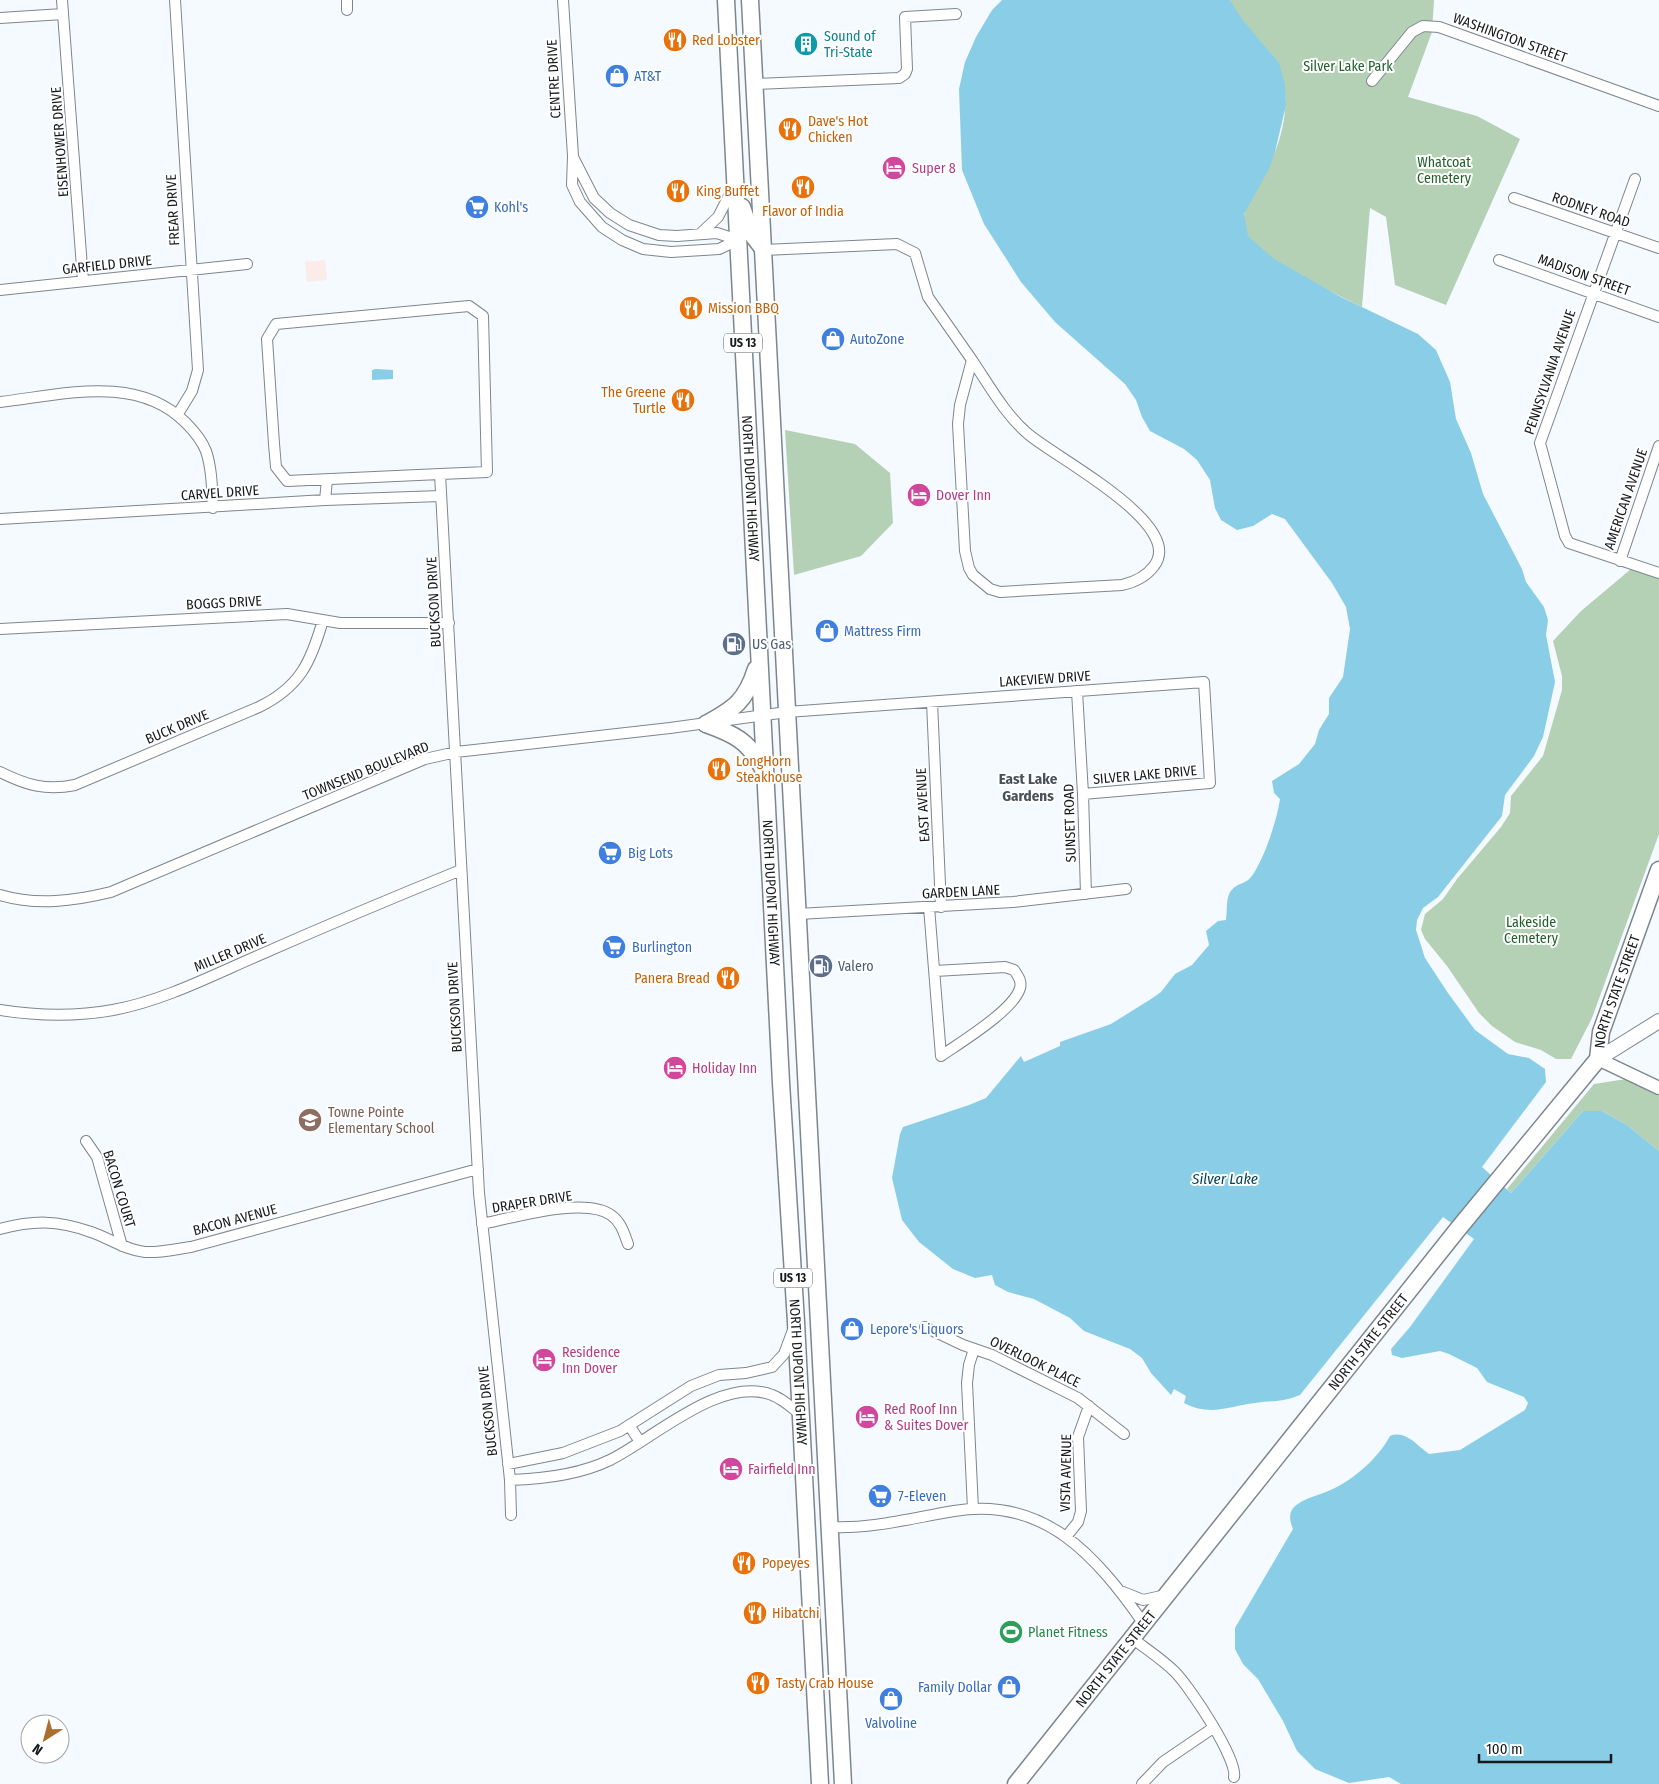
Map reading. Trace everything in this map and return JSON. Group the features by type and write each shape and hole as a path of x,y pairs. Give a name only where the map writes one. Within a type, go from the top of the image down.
{"main road":[{"name":"NORTH DUPONT HIGHWAY","path":"750,0 766,278 843,1784"},
{"name":"NORTH DUPONT HIGHWAY","path":"726,2 765,773 820,1784"},
{"path":"726,2 740,8 746,72 754,84"},
{"path":"736,183 751,233 764,250"},
{"path":"738,240 753,253 766,278"},
{"path":"706,724 731,711 739,703 750,687 759,657"},
{"path":"706,724 742,740 751,748 765,773"},
{"name":"NORTH STATE STREET","path":"1016,1784 1458,1229 1598,1059 1601,1032 1652,903 1659,870"},
{"path":"1598,1059 1659,1021"},
{"path":"792,1261 804,1266 808,1272 810,1309 818,1324"},
{"path":"804,1480 818,1518 823,1524 830,1527"}],"street":[{"name":"EISENHOWER DRIVE","path":"62,0 84,281"},
{"name":"FREAR DRIVE","path":"175,0 190,270 198,370 192,390 178,414"},
{"name":"CENTRE DRIVE","path":"563,0 573,156 572,185 580,202 602,227 622,240 643,249 671,252 719,249 738,240"},
{"path":"0,18 63,14"},
{"path":"754,84 899,78 905,74 906,68 905,16 956,14"},
{"name":"WASHINGTON STREET","path":"1372,81 1412,32 1423,26 1439,27 1659,106"},
{"name":"CENTRE DRIVE","path":"573,156 594,198 619,219 638,229 658,234 717,233 738,240"},
{"name":"PENNSYLVANIA AVENUE","path":"1635,179 1614,232 1541,437 1540,448 1567,540 1574,546 1659,573"},
{"path":"700,234 718,217 736,183"},
{"name":"RODNEY ROAD","path":"1514,198 1659,248"},
{"path":"764,250 897,244 907,247 918,259 924,285 935,308 972,360 1004,407 1025,432 1046,448 1111,490 1152,530 1160,542 1159,560 1146,574 1122,585 1009,593 990,588 973,575 969,568 965,551 958,436 960,404 972,360"},
{"name":"MADISON STREET","path":"1499,260 1659,317"},
{"name":"GARFIELD DRIVE","path":"0,290 247,264"},
{"path":"469,306 483,316 487,472 440,474 287,481 276,467 267,339 276,324 469,306"},
{"path":"0,402 105,391 137,394 156,401 178,414 194,431 205,450 211,472 213,508"},
{"name":"AMERICAN AVENUE","path":"1620,561 1659,446"},
{"name":"BUCKSON DRIVE","path":"440,474 478,1169 482,1224 510,1480 511,1515"},
{"path":"325,500 327,480"},
{"name":"CARVEL DRIVE","path":"0,519 325,500 441,496"},
{"name":"BOGGS DRIVE","path":"0,629 287,614 340,623 449,623"},
{"name":"BUCK DRIVE","path":"0,772 38,788 57,788 75,785 259,707 280,696 301,675 315,649 323,620"},
{"name":"LAKEVIEW DRIVE","path":"787,712 1204,682 1210,783"},
{"name":"SUNSET ROAD","path":"1077,691 1086,894"},
{"name":"EAST AVENUE","path":"932,702 941,907"},
{"name":"TOWNSEND BOULEVARD","path":"0,895 34,901 66,901 112,892 425,759 456,752 706,724 787,712"},
{"name":"SILVER LAKE DRIVE","path":"1083,794 1210,783"},
{"name":"MILLER DRIVE","path":"0,1010 36,1016 60,1016 112,1010 134,1005 187,986 461,870"},
{"name":"GARDEN LANE","path":"798,914 1013,902 1126,889"},
{"path":"929,907 941,1056 1004,1010 1020,989 1021,983 1014,970 1005,967 935,970"},
{"path":"1598,1059 1659,1088"},
{"name":"BACON COURT","path":"86,1141 97,1157 122,1246"},
{"name":"BACON AVENUE","path":"0,1229 28,1222 48,1221 91,1232 122,1246 146,1252 191,1247 478,1169"},
{"name":"DRAPER DRIVE","path":"482,1224 566,1208 589,1208 612,1216 623,1229 628,1244"},
{"path":"508,1464 563,1453 629,1426 696,1384 719,1375 746,1373 772,1367 784,1354 796,1322"},
{"name":"OVERLOOK PLACE","path":"926,1328 992,1355 1089,1406 1124,1434"},
{"path":"974,1349 969,1365 967,1383 974,1508"},
{"path":"510,1480 569,1474 610,1460 705,1401 741,1392 770,1394 782,1400 800,1414"},
{"name":"VISTA AVENUE","path":"1066,1537 1080,1517 1078,1437 1089,1406"},
{"path":"629,1426 640,1442"},
{"path":"830,1527 875,1526 974,1508 1020,1512 1042,1522 1066,1537 1098,1566 1121,1591 1144,1624"},
{"path":"1121,1591 1143,1600 1167,1594"},
{"path":"1132,1638 1175,1672 1230,1755 1236,1770 1234,1776"},
{"path":"1142,1784 1163,1762 1213,1728"}],"shaded area":[{"path":"325,260 327,280 307,282 305,262"}],"green space":[{"name":"Silver Lake Park","path":"1230,0 1434,0 1432,32 1408,97 1477,116 1520,139 1446,305 1395,285 1386,217 1370,208 1362,307 1281,264 1254,244 1247,235 1244,213 1252,192 1270,162 1278,144 1284,119 1285,93 1275,61 1243,22"},
{"path":"785,430 855,444 890,473 893,523 861,556 794,575"},
{"name":"Lakeside Cemetery","path":"1631,569 1659,579 1659,834 1592,1018 1571,1059 1556,1059 1541,1050 1515,1042 1492,1026 1479,1013 1447,966 1425,939 1421,930 1425,914 1443,899 1457,879 1501,827 1510,813 1511,796 1543,756 1562,690 1562,676 1553,641 1581,611"},
{"path":"1626,1079 1659,1096 1659,1151 1627,1125 1602,1111 1583,1111 1511,1193 1507,1189 1594,1084"}],"water":[{"name":"Silver Lake","path":"1002,0 1230,0 1242,19 1279,63 1285,85 1286,105 1275,152 1269,169 1244,214 1248,236 1274,259 1339,296 1418,334 1436,350 1450,382 1456,419 1471,453 1483,494 1522,569 1526,582 1544,607 1548,620 1546,635 1555,682 1543,737 1534,756 1505,795 1502,816 1438,897 1423,908 1417,920 1416,930 1425,958 1475,1030 1508,1054 1529,1058 1545,1069 1546,1082 1482,1167 1511,1193 1583,1111 1602,1111 1627,1125 1659,1151 1659,1784 1401,1784 1389,1777 1349,1783 1315,1769 1297,1751 1283,1721 1258,1679 1243,1664 1235,1649 1235,1628 1293,1529 1290,1518 1294,1507 1305,1500 1335,1488 1354,1476 1371,1462 1390,1436 1401,1435 1406,1437 1429,1454 1460,1450 1525,1410 1528,1403 1524,1397 1487,1382 1477,1368 1449,1354 1440,1351 1402,1358 1392,1355 1391,1349 1410,1327 1474,1239 1443,1217 1300,1395 1282,1400 1211,1410 1184,1403 1186,1396 1174,1389 1171,1395 1151,1373 1142,1358 1130,1349 1084,1331 1070,1318 1034,1299 1008,1292 995,1285 992,1275 975,1278 953,1269 919,1242 902,1220 892,1178 903,1127 986,1098 1021,1056 1024,1062 1060,1046 1060,1042 1111,1024 1161,992 1175,974 1192,965 1209,945 1206,931 1218,921 1226,920 1230,892 1251,877 1265,850 1276,818 1280,799 1274,793 1272,781 1299,764 1315,744 1319,730 1329,714 1329,698 1343,677 1350,629 1346,607 1332,583 1285,519 1272,514 1253,526 1237,530 1221,520 1215,508 1210,480 1197,460 1184,449 1150,431 1142,417 1136,400 1125,384 1055,322 1021,282 984,224 962,170 959,89 965,62 976,37 992,10"},
{"path":"372,370 393,370 393,379 372,380"}],"place":[{"name":"Red Lobster","path":"675,40"},
{"name":"Sound of Tri-State","path":"806,44"},
{"name":"AT&T","path":"617,76"},
{"name":"Dave's Hot Chicken","path":"790,129"},
{"name":"Super 8","path":"894,168"},
{"name":"Flavor of India","path":"803,187"},
{"name":"King Buffet","path":"678,191"},
{"name":"Kohl's","path":"477,207"},
{"name":"Mission BBQ","path":"691,308"},
{"name":"AutoZone","path":"833,339"},
{"name":"The Greene Turtle","path":"683,400"},
{"name":"Dover Inn","path":"919,495"},
{"name":"Mattress Firm","path":"827,631"},
{"name":"US Gas","path":"734,644"},
{"name":"LongHorn Steakhouse","path":"719,769"},
{"name":"Big Lots","path":"610,853"},
{"name":"Burlington","path":"614,947"},
{"name":"Valero","path":"821,966"},
{"name":"Panera Bread","path":"728,978"},
{"name":"Holiday Inn","path":"675,1068"},
{"name":"Towne Pointe Elementary School","path":"310,1120"},
{"name":"Lepore's Liquors","path":"852,1329"},
{"name":"Residence Inn Dover","path":"544,1360"},
{"name":"Red Roof Inn & Suites Dover","path":"867,1417"},
{"name":"Fairfield Inn","path":"731,1469"},
{"name":"7-Eleven","path":"880,1496"},
{"name":"Popeyes","path":"744,1563"},
{"name":"Hibatchi","path":"755,1613"},
{"name":"Planet Fitness","path":"1011,1632"},
{"name":"Tasty Crab House","path":"758,1683"},
{"name":"Family Dollar","path":"1009,1687"},
{"name":"Valvoline","path":"891,1699"}],"district":[{"name":"East Lake Gardens","path":"1028,788"}],"park label":[{"name":"Whatcoat Cemetery","path":"1444,170"}]}
